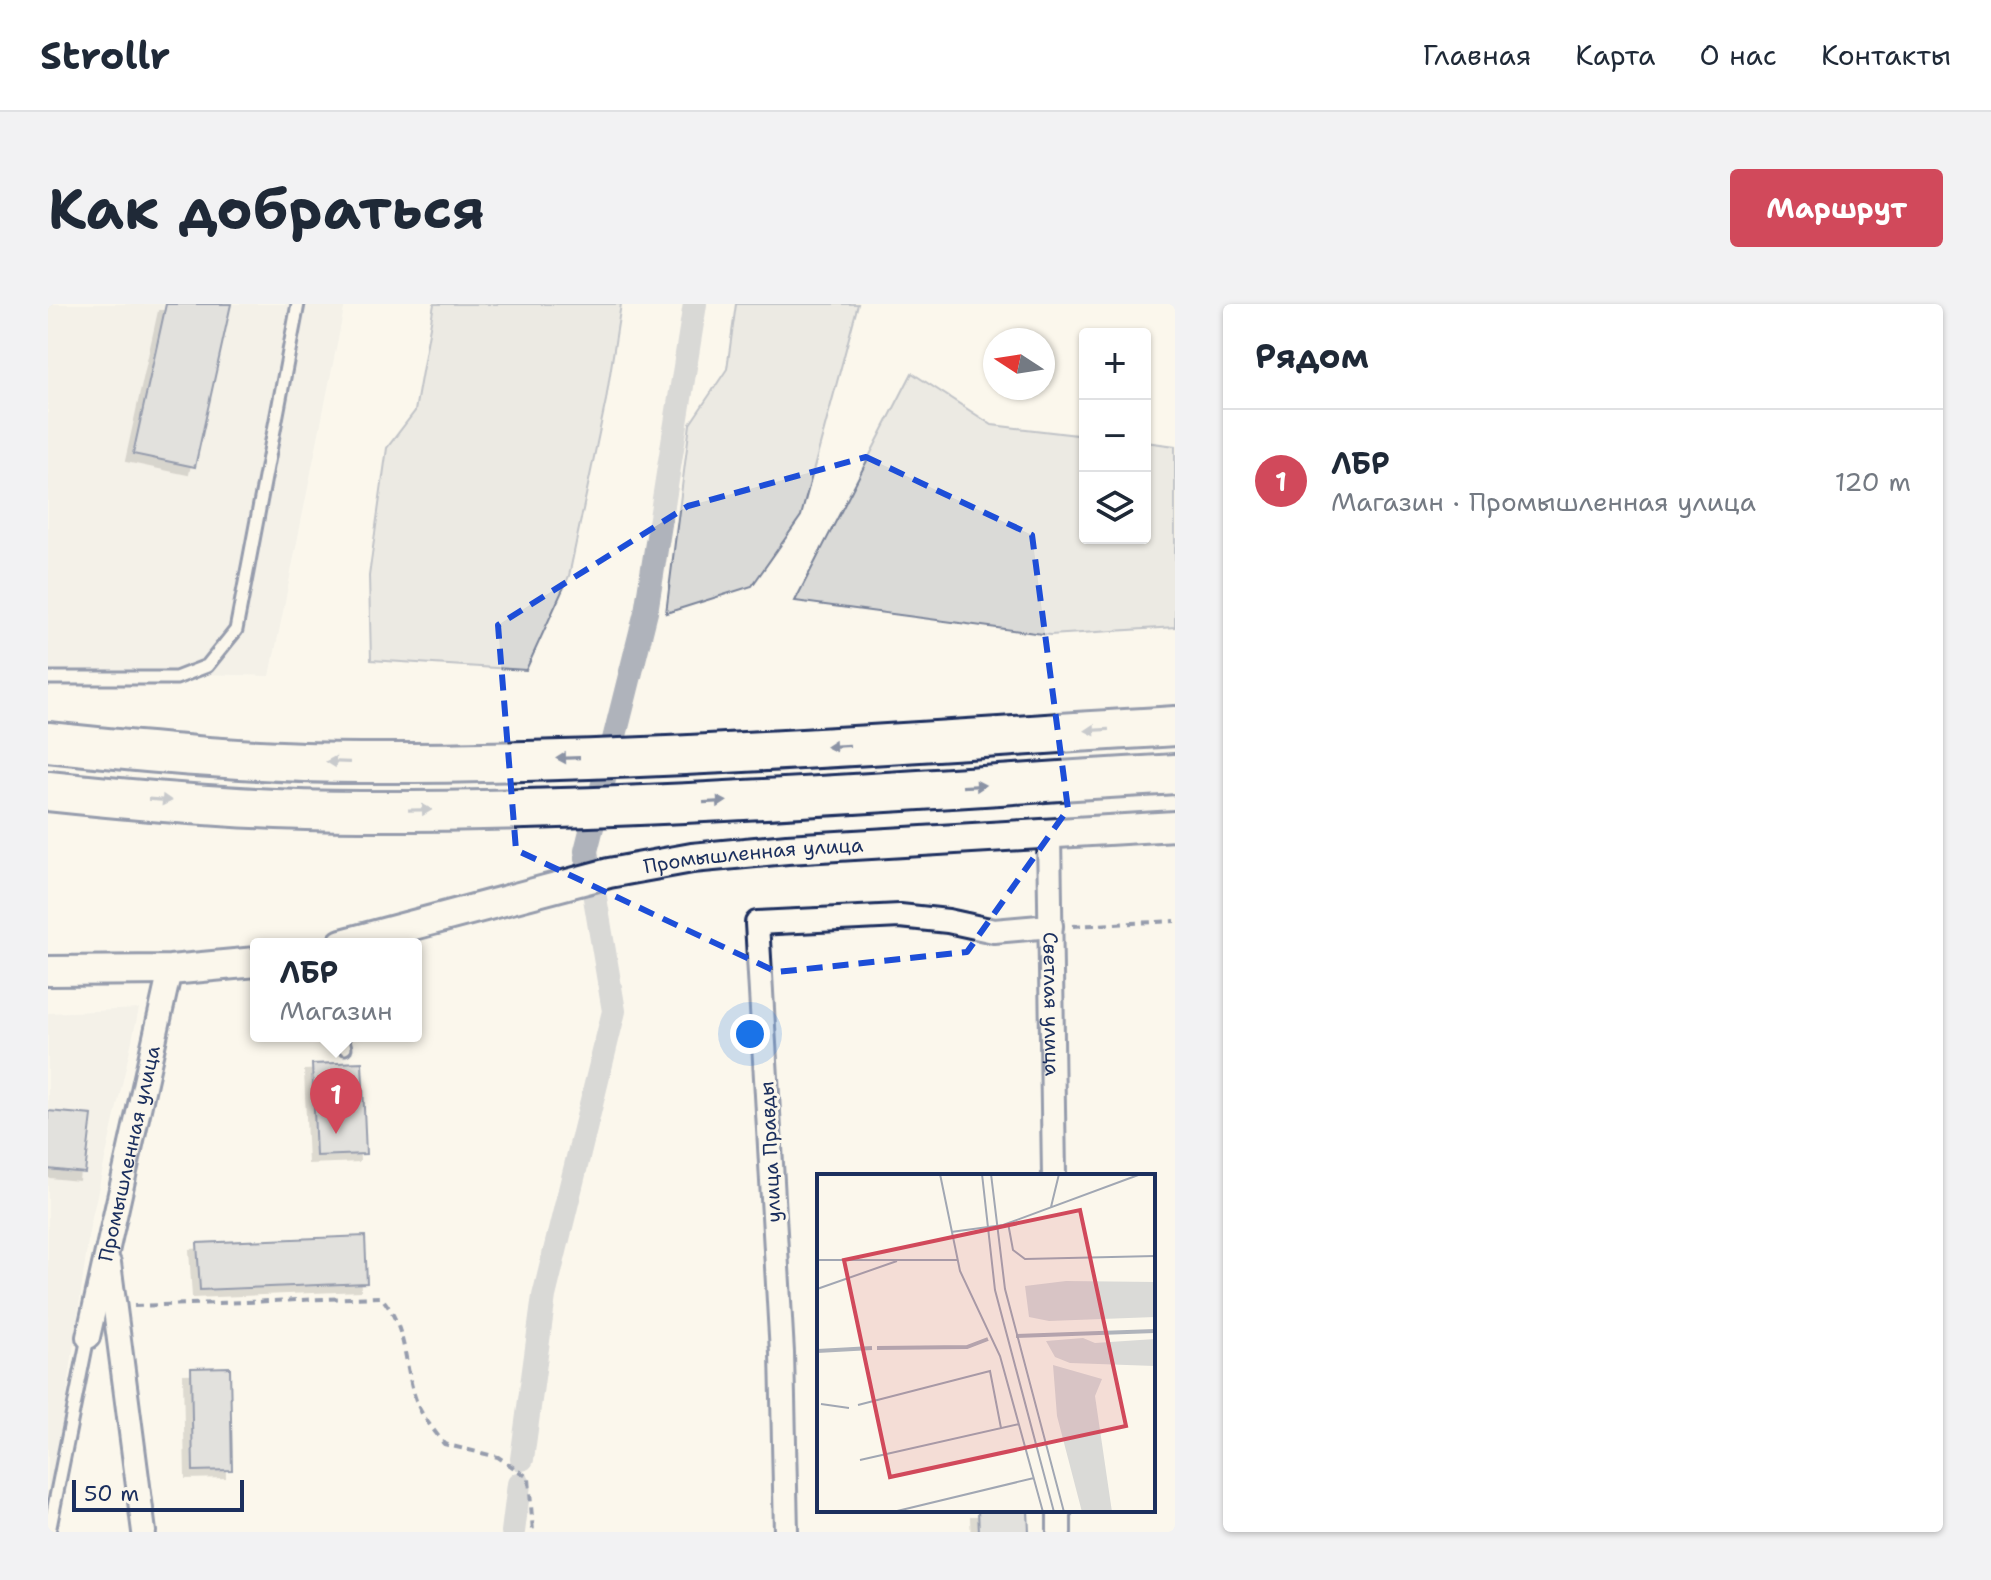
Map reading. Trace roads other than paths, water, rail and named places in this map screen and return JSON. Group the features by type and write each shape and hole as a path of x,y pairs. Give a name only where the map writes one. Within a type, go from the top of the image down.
{"highway":[{"path":"48,742 274,760 360,763 636,757 1175,726"},
{"path":"65,793 301,809 501,809 637,805 1175,774"}],"street":[{"name":"Промышленная улица","path":"365,938 609,873 692,858 787,849 1175,826"},
{"name":"Светлая улица","path":"1049,834 1054,1174"},
{"name":"улица Правды","path":"786,1532 782,1353 757,923 900,916 948,921 994,931 1051,926"},
{"path":"48,971 170,970 250,963"},
{"name":"Промышленная улица","path":"88,1337 170,970"},
{"path":"106,1246 144,1532"}],"lane":[{"path":"48,678 176,678 207,666 236,630 298,304"},
{"path":"49,1532 88,1337"}],"waterway":[{"path":"588,865 586,851 646,612 695,304"},
{"path":"522,1459 544,1296 614,1011 595,898"},
{"path":"513,1532 519,1484"}],"place":[{"name":"ЛБР","path":"336,1134"}]}
